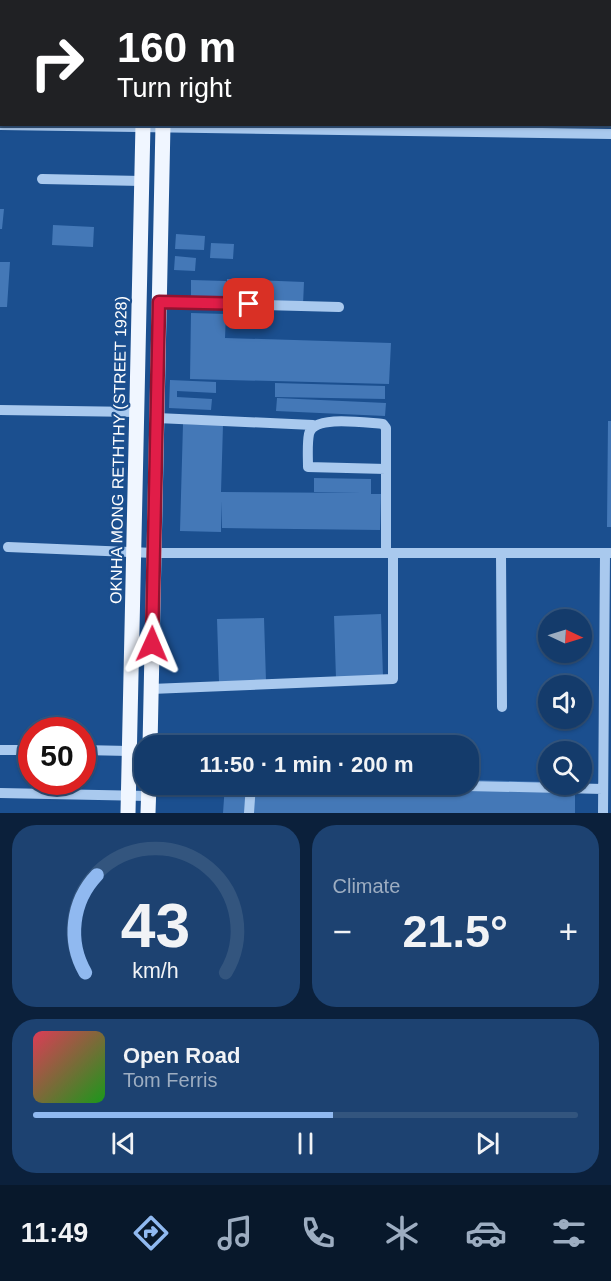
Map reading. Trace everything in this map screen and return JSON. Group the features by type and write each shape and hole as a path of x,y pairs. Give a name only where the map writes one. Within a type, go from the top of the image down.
{"main road":[{"name":"OKNHA MONG RETHTHY (STREET 1928)","path":"128,813 143,126"},
{"path":"150,735 163,126"},
{"path":"148,813 149,795"}],"street":[{"path":"143,126 611,134"},
{"path":"42,179 142,182"},
{"path":"159,302 339,307"},
{"path":"0,410 137,412"},
{"path":"151,689 393,679 386,469 387,436 382,424 324,421 313,425 157,418"},
{"path":"313,425 309,433 308,467 386,469"},
{"path":"8,548 134,553 608,553 603,813"},
{"path":"501,554 502,707"},
{"path":"0,750 18,750"},
{"path":"96,750 129,751"},
{"path":"479,786 603,789"},
{"path":"0,793 134,794"},
{"path":"249,813 250,795"}],"building":[{"path":"0,209 4,209 2,229 0,229"},
{"path":"53,225 94,227 93,247 52,245"},
{"path":"176,234 205,236 204,250 175,249"},
{"path":"211,243 234,244 233,259 210,258"},
{"path":"175,256 196,258 195,271 174,270"},
{"path":"0,262 10,262 7,307 0,307"},
{"path":"227,279 244,280 243,303 226,303"},
{"path":"191,280 226,281 225,303 191,302"},
{"path":"252,280 304,282 303,305 251,303"},
{"path":"191,313 226,314 225,338 391,343 389,384 190,379"},
{"path":"170,380 216,382 216,393 177,391 177,397 212,399 211,410 169,408"},
{"path":"275,383 385,386 385,399 275,397"},
{"path":"277,398 386,403 385,416 276,411"},
{"path":"608,421 611,421 611,527 607,527"},
{"path":"183,424 223,425 221,492 362,493 314,492 314,478 371,479 371,494 381,494 380,530 222,528 221,501 221,532 180,531"},
{"path":"381,614 383,677 336,679 334,616"},
{"path":"264,618 266,681 219,682 217,619"},
{"path":"479,780 538,782 538,795 575,795 575,813 223,813 224,795 479,795"}],"route":[{"path":"152,644 159,302 249,304"}]}
